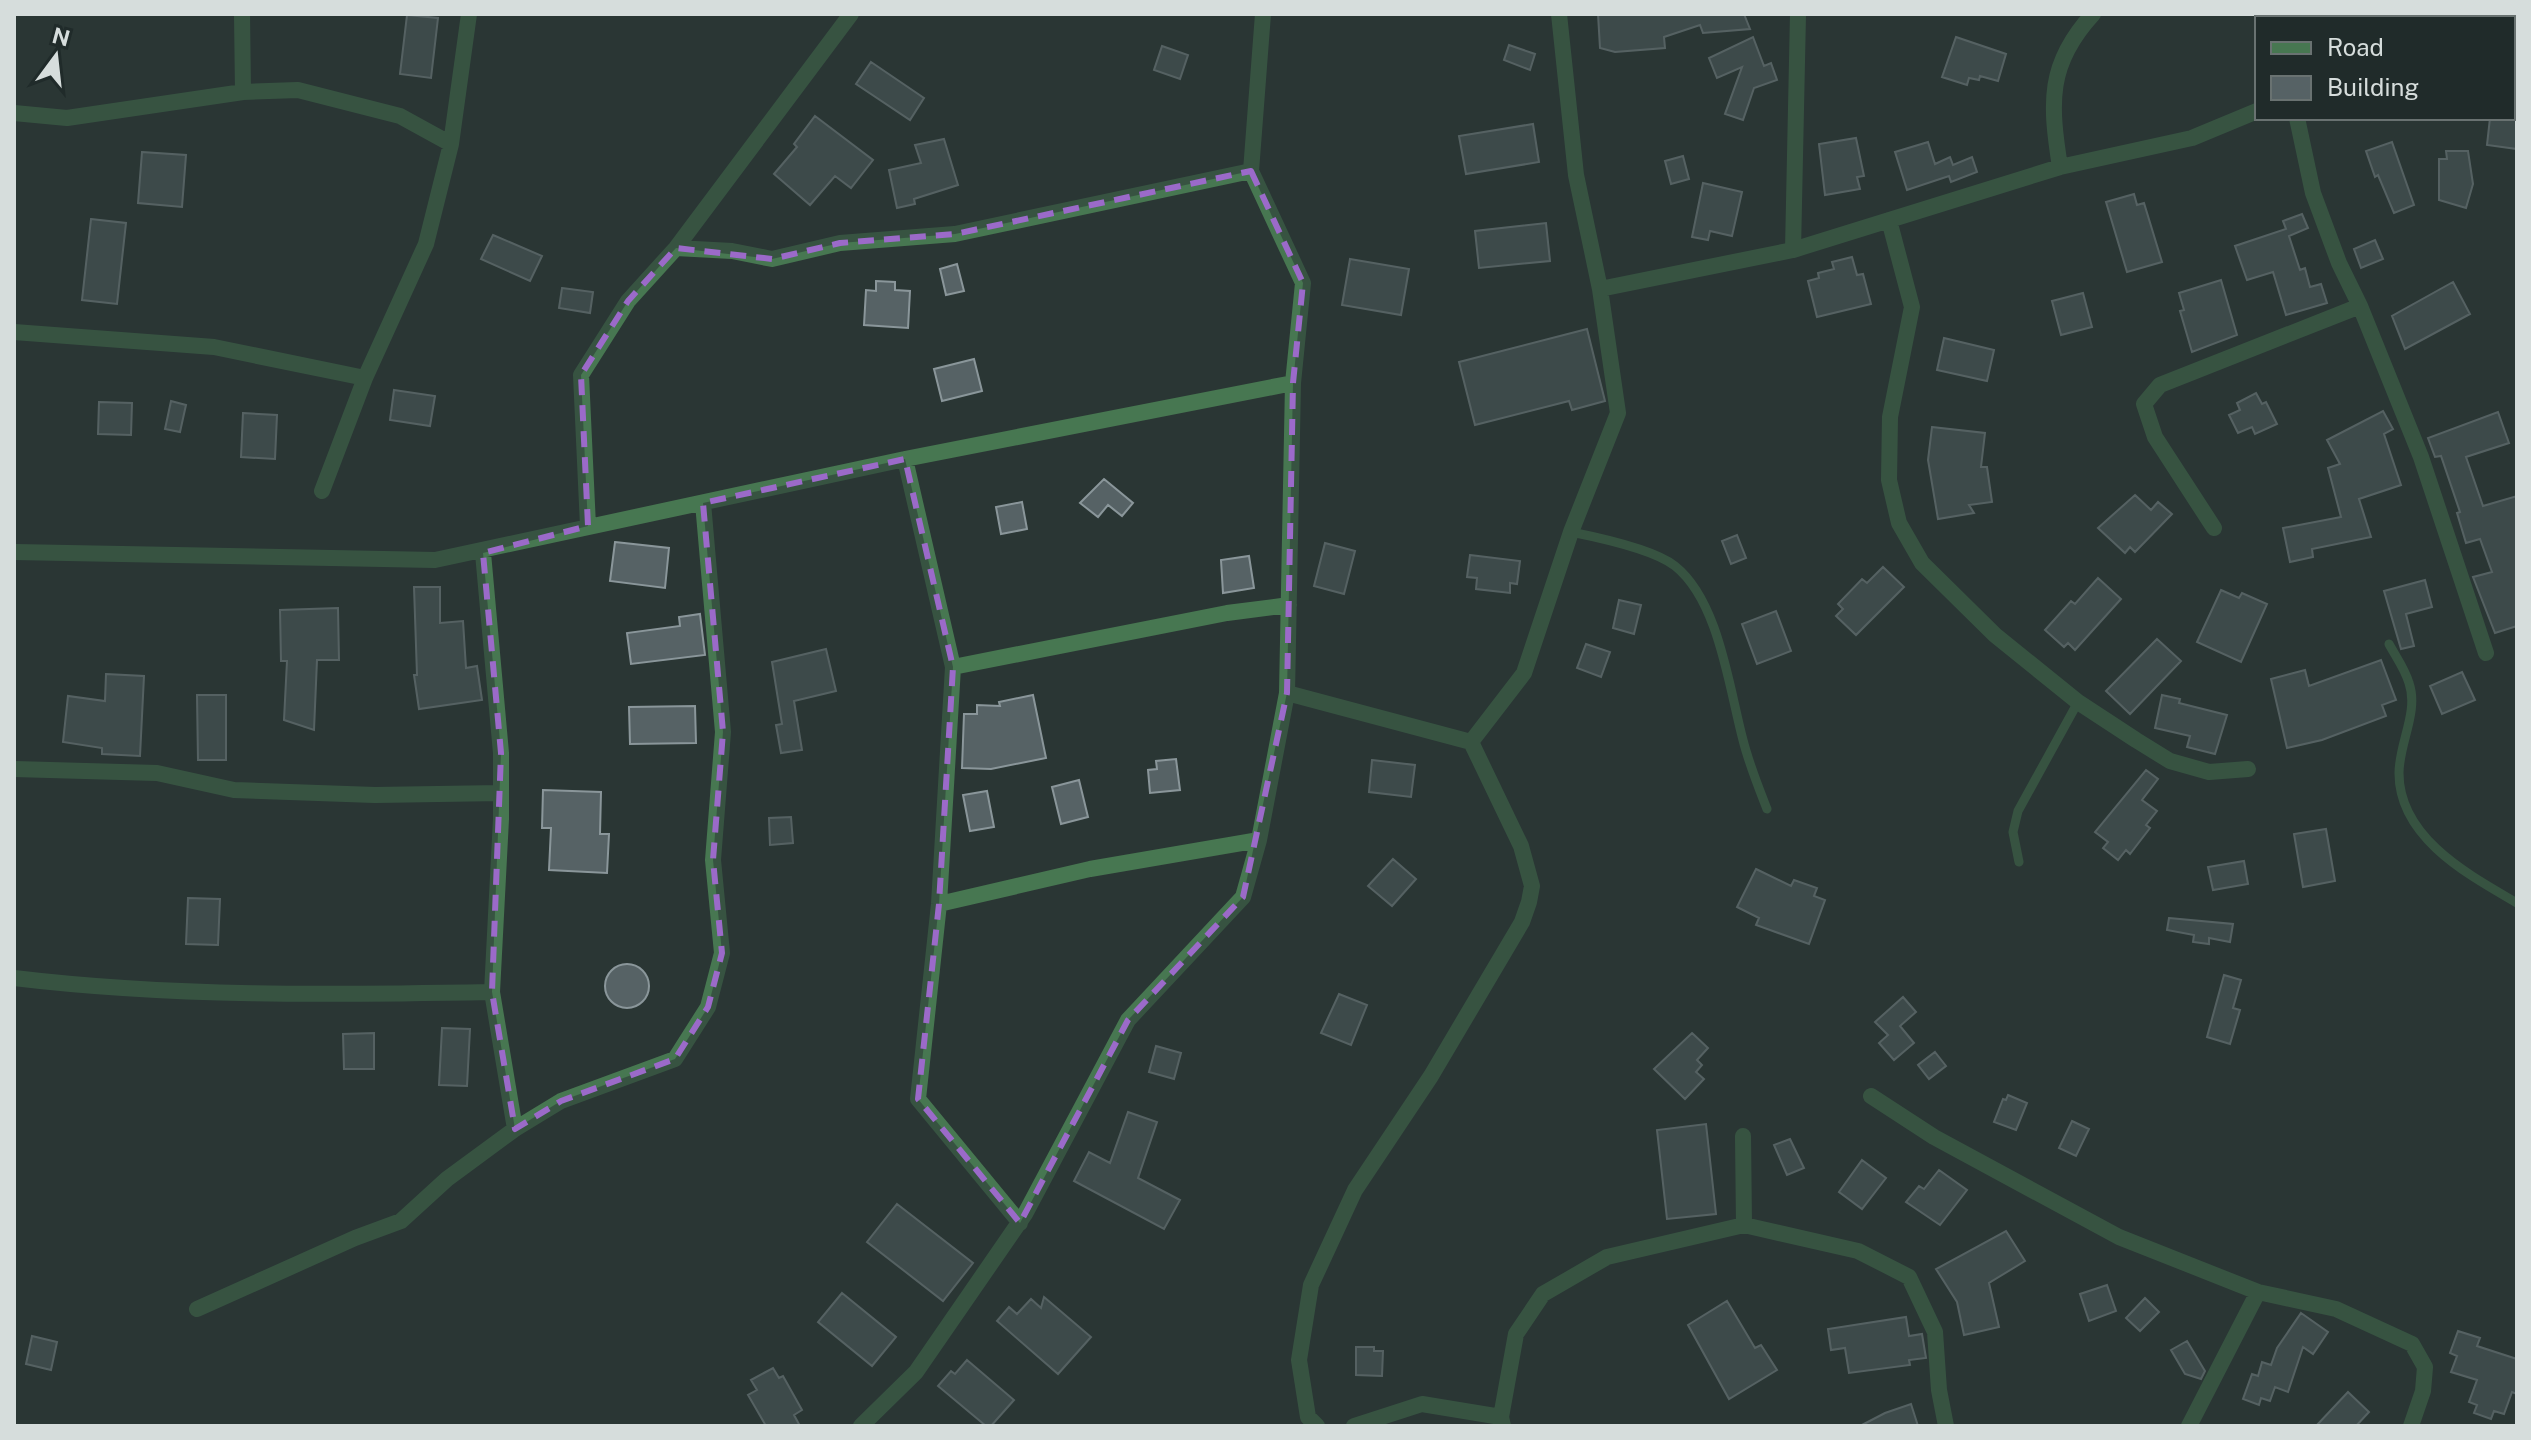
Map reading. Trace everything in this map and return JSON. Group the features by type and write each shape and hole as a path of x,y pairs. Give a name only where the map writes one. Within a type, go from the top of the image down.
{"street":[{"path":"242,14 243,92"},
{"path":"322,491 365,378 426,244 451,144 469,14"},
{"path":"588,526 581,375 628,301 676,248 851,14"},
{"path":"861,1426 916,1372 1020,1223 1128,1020 1243,897 1259,840 1287,693 1293,383 1303,283 1251,171 1263,14"},
{"path":"1471,742 1524,673 1571,532 1618,413 1600,289 1576,175 1559,14"},
{"path":"1793,250 1798,14"},
{"path":"2060,167 2054,127 2056,71 2080,28 2093,14"},
{"path":"14,113 67,118 243,92 298,90 400,116 451,144"},
{"path":"1600,289 1793,250 2060,167 2192,138 2255,112"},
{"path":"2297,120 2313,193 2339,263 2360,306 2421,457 2486,653"},
{"path":"676,248 732,251 772,259 840,243 955,234 1251,171"},
{"path":"1889,220 1912,307 1890,417 1889,480 1899,523 1922,563 1995,635 2078,702 2170,761 2209,772 2248,769"},
{"path":"2214,528 2155,437 2144,404 2160,385 2360,306"},
{"path":"14,332 214,347 365,378"},
{"path":"14,552 435,560 483,553 588,526 905,459 1293,383"},
{"path":"905,459 953,667 939,904 918,1099 1020,1223"},
{"path":"197,1309 355,1238 401,1221 447,1179 515,1129 561,1101 675,1059 708,1007 722,953 713,860 723,732 703,503"},
{"path":"483,553 501,753 492,992 515,1129"},
{"path":"953,667 1227,613 1289,605"},
{"path":"1287,693 1471,742 1521,846 1532,886 1522,922 1431,1076 1355,1190 1311,1285 1299,1360 1308,1417 1317,1426"},
{"path":"14,769 157,773 234,790 375,795 501,793"},
{"path":"939,904 1090,869 1259,840"},
{"path":"14,978 71,985 223,991 492,992"},
{"path":"1871,1096 1934,1137 2119,1237 2258,1292 2336,1309 2412,1344 2425,1367 2423,1391 2411,1426"},
{"path":"1743,1136 1744,1225"},
{"path":"1354,1426 1422,1404 1502,1421 1516,1334 1543,1294 1607,1257 1744,1225 1858,1251 1909,1277 1935,1332 1939,1390 1946,1426"},
{"path":"2189,1426 2258,1292"}],"lane":[{"path":"1571,532 1609,540 1674,565 1700,594 1734,693 1750,765 1767,809"},
{"path":"2389,644 2409,682 2411,696 2399,775 2407,808 2420,832 2444,856 2517,903"},
{"path":"2019,862 2013,832 2018,811 2078,702"}],"highlighted area":[{"path":"1251,171 1303,283 1293,383 1287,693 1243,897 1128,1020 1020,1223 918,1099 939,904 953,667 905,459 703,503 723,732 713,860 722,953 708,1007 675,1059 561,1101 515,1129 492,992 501,753 483,553 588,526 581,375 628,301 676,248 772,259 840,243 955,234"}],"building":[{"path":"1598,14 1744,14 1750,29 1703,33 1700,25 1664,37 1665,48 1615,52 1600,48"},
{"path":"407,15 438,18 431,78 400,74"},
{"path":"1753,37 1764,66 1771,63 1777,80 1754,88 1743,120 1725,114 1742,67 1717,78 1709,58"},
{"path":"1956,37 2006,54 1998,81 1980,76 1979,80 1969,78 1967,85 1942,77"},
{"path":"1509,45 1535,54 1530,70 1504,60"},
{"path":"1162,46 1188,55 1180,79 1154,70"},
{"path":"871,62 924,98 910,120 856,84"},
{"path":"815,116 873,160 851,188 835,176 810,205 774,174 797,147 794,144"},
{"path":"2517,118 2517,149 2487,145 2490,120"},
{"path":"1533,124 1539,162 1466,174 1459,136"},
{"path":"1856,138 1864,176 1857,177 1860,189 1825,195 1819,144"},
{"path":"944,139 958,185 914,199 915,204 897,208 889,170 921,163 915,145"},
{"path":"1928,142 1935,164 1950,157 1953,165 1972,157 1977,172 1951,182 1949,176 1907,190 1895,152"},
{"path":"2392,142 2414,205 2394,213 2378,175 2375,177 2366,151"},
{"path":"2446,151 2468,151 2473,184 2466,208 2439,200 2439,159 2447,159"},
{"path":"142,152 186,155 182,207 138,203"},
{"path":"1683,156 1689,179 1671,184 1665,161"},
{"path":"1703,183 1742,192 1732,236 1710,231 1708,240 1692,237"},
{"path":"2134,194 2137,205 2144,203 2162,262 2127,272 2106,202"},
{"path":"2302,214 2308,228 2289,236 2300,270 2305,268 2310,287 2321,284 2327,303 2286,315 2273,272 2247,280 2235,246 2286,229 2283,221"},
{"path":"91,219 126,223 117,304 82,300"},
{"path":"1546,223 1550,261 1479,268 1475,231"},
{"path":"493,235 542,256 530,281 481,259"},
{"path":"2375,240 2383,259 2361,268 2354,249"},
{"path":"1852,257 1857,275 1863,274 1871,304 1817,317 1808,281 1819,278 1818,273 1834,269 1832,262"},
{"path":"1350,259 1409,269 1401,315 1342,305"},
{"path":"957,264 964,291 946,295 940,269"},
{"path":"2221,280 2237,335 2192,352 2180,311 2184,310 2179,293"},
{"path":"876,281 895,282 895,290 910,291 908,328 864,325 866,290 876,291"},
{"path":"2453,282 2470,314 2405,349 2392,316"},
{"path":"562,288 593,292 590,313 559,308"},
{"path":"2083,293 2092,327 2061,335 2052,301"},
{"path":"1587,329 1605,401 1572,410 1569,401 1475,425 1459,362"},
{"path":"1944,338 1994,350 1987,381 1937,370"},
{"path":"974,359 982,391 942,401 934,369"},
{"path":"394,390 435,396 430,426 390,420"},
{"path":"2256,393 2262,404 2266,402 2277,424 2255,434 2252,427 2238,433 2229,415 2240,410 2237,403"},
{"path":"171,401 186,405 180,432 165,429"},
{"path":"99,402 132,403 131,435 98,434"},
{"path":"2383,411 2393,429 2384,434 2401,485 2359,499 2371,537 2312,549 2313,557 2290,562 2283,528 2341,517 2328,468 2340,464 2327,440"},
{"path":"2498,412 2509,443 2466,457 2483,506 2517,496 2517,626 2495,633 2473,577 2492,572 2480,539 2466,543 2457,513 2460,512 2441,456 2435,457 2428,438"},
{"path":"243,413 277,415 275,459 241,457"},
{"path":"1932,427 1985,433 1981,467 1987,467 1992,502 1969,505 1974,513 1938,519 1928,460"},
{"path":"1104,479 1133,503 1122,516 1108,505 1098,517 1080,503"},
{"path":"2135,495 2151,510 2158,502 2172,514 2135,552 2130,547 2125,553 2098,528"},
{"path":"1022,502 1027,529 1001,534 996,507"},
{"path":"1737,535 1746,558 1731,564 1722,541"},
{"path":"615,542 669,548 665,588 610,581"},
{"path":"1325,543 1355,551 1344,594 1314,586"},
{"path":"1470,555 1520,561 1517,584 1510,583 1510,593 1476,589 1477,578 1467,577"},
{"path":"1249,556 1254,588 1223,593 1221,560"},
{"path":"1883,567 1904,587 1856,635 1836,616 1843,609 1838,604 1862,579 1867,583"},
{"path":"2098,578 2121,599 2075,650 2068,643 2064,647 2045,630 2071,601 2075,604"},
{"path":"2425,580 2432,607 2406,614 2414,646 2401,649 2384,591"},
{"path":"414,587 440,587 440,623 463,621 466,668 477,666 482,700 419,709 414,675 417,675"},
{"path":"2221,590 2239,598 2242,593 2267,604 2241,662 2197,642"},
{"path":"1619,600 1641,605 1634,634 1613,628"},
{"path":"338,608 339,660 317,660 314,730 284,720 287,661 281,661 280,610"},
{"path":"1776,611 1791,651 1757,664 1742,624"},
{"path":"700,614 705,655 631,664 627,633 680,626 679,617"},
{"path":"2157,639 2181,661 2130,714 2106,691"},
{"path":"1586,644 1610,652 1601,677 1577,668"},
{"path":"826,649 836,691 794,701 802,750 781,753 776,725 782,724 772,662"},
{"path":"2381,660 2396,700 2382,705 2386,716 2322,740 2287,748 2271,679 2305,670 2309,686"},
{"path":"2462,672 2475,700 2442,714 2430,686"},
{"path":"106,674 144,676 140,756 102,754 102,748 63,742 68,696 105,701"},
{"path":"197,695 226,695 226,760 198,760"},
{"path":"1033,695 1046,758 991,769 962,768 964,714 977,714 977,705 1000,706 999,702"},
{"path":"2162,695 2180,699 2179,703 2227,715 2215,754 2187,747 2190,736 2155,728"},
{"path":"695,706 696,743 630,744 629,707"},
{"path":"1176,759 1180,790 1150,793 1148,770 1157,769 1156,761"},
{"path":"1372,760 1415,765 1411,797 1369,792"},
{"path":"2146,770 2158,779 2142,800 2157,811 2146,825 2150,828 2130,854 2126,850 2118,860 2103,848 2108,842 2095,832"},
{"path":"1079,780 1088,817 1061,824 1052,787"},
{"path":"543,790 601,792 600,834 609,834 607,873 549,870 551,828 542,828"},
{"path":"987,791 994,827 970,831 963,795"},
{"path":"791,817 793,843 770,845 769,818"},
{"path":"2326,829 2335,881 2303,887 2294,834"},
{"path":"1393,859 1416,879 1392,906 1368,886"},
{"path":"2244,861 2248,884 2213,890 2208,867"},
{"path":"1756,869 1791,886 1794,880 1817,888 1814,896 1825,900 1809,944 1756,925 1759,918 1737,907"},
{"path":"188,898 220,899 218,945 186,944"},
{"path":"2169,918 2233,924 2230,942 2209,938 2209,944 2193,942 2194,935 2167,930"},
{"path":"627,964 643,970 649,986 643,1002 627,1008 611,1002 605,986 611,970"},
{"path":"2224,975 2241,980 2233,1008 2240,1010 2230,1044 2207,1037"},
{"path":"1339,994 1367,1005 1351,1045 1321,1033"},
{"path":"1903,997 1916,1012 1900,1026 1914,1043 1894,1060 1879,1043 1888,1035 1875,1022"},
{"path":"442,1028 470,1029 467,1086 439,1085"},
{"path":"374,1033 374,1069 344,1069 343,1034"},
{"path":"1692,1033 1708,1048 1697,1060 1702,1065 1696,1072 1704,1079 1685,1099 1654,1069"},
{"path":"1156,1046 1181,1053 1174,1079 1149,1072"},
{"path":"1935,1052 1946,1066 1929,1079 1918,1065"},
{"path":"2008,1095 2027,1103 2016,1130 1994,1122 2003,1099 2006,1100"},
{"path":"1128,1112 1157,1122 1138,1178 1180,1200 1164,1229 1074,1181 1089,1152 1110,1163"},
{"path":"2072,1121 2089,1129 2076,1156 2059,1148"},
{"path":"1706,1124 1716,1214 1667,1219 1657,1130"},
{"path":"1790,1139 1804,1168 1787,1175 1774,1145"},
{"path":"1862,1160 1886,1178 1862,1209 1839,1192"},
{"path":"1939,1170 1967,1190 1940,1225 1906,1202 1919,1186 1924,1189"},
{"path":"897,1204 973,1263 943,1301 867,1242"},
{"path":"2006,1231 2025,1261 1989,1283 1999,1327 1964,1335 1957,1302 1936,1269"},
{"path":"2107,1285 2116,1311 2089,1321 2080,1294"},
{"path":"842,1293 896,1337 872,1366 818,1322"},
{"path":"1044,1297 1091,1337 1058,1374 997,1321 1009,1307 1017,1314 1031,1299 1041,1308"},
{"path":"2145,1298 2159,1312 2140,1331 2126,1318"},
{"path":"1727,1301 1755,1348 1761,1345 1777,1370 1729,1399 1688,1325"},
{"path":"2301,1313 2328,1332 2313,1354 2303,1347 2288,1392 2275,1387 2270,1401 2261,1398 2259,1405 2243,1399 2252,1374 2258,1376 2262,1362 2271,1365 2277,1348"},
{"path":"1906,1317 1909,1336 1922,1334 1926,1358 1909,1360 1910,1365 1849,1373 1845,1348 1831,1350 1828,1329"},
{"path":"2458,1331 2480,1338 2477,1346 2517,1359 2517,1394 2512,1392 2504,1414 2494,1411 2491,1419 2474,1413 2477,1405 2469,1402 2477,1380 2451,1372 2457,1356 2450,1353"},
{"path":"32,1336 57,1342 51,1370 26,1364"},
{"path":"2187,1341 2205,1371 2201,1379 2185,1374 2171,1350"},
{"path":"1356,1347 1374,1347 1374,1351 1383,1351 1382,1376 1356,1375"},
{"path":"967,1360 1014,1400 991,1426 986,1426 938,1386 951,1371 955,1374"},
{"path":"773,1368 779,1378 783,1376 802,1410 794,1415 800,1426 766,1426 748,1395 757,1390 751,1380"},
{"path":"2348,1392 2369,1412 2356,1426 2316,1426"},
{"path":"1911,1404 1918,1426 1860,1426 1885,1413"}]}
